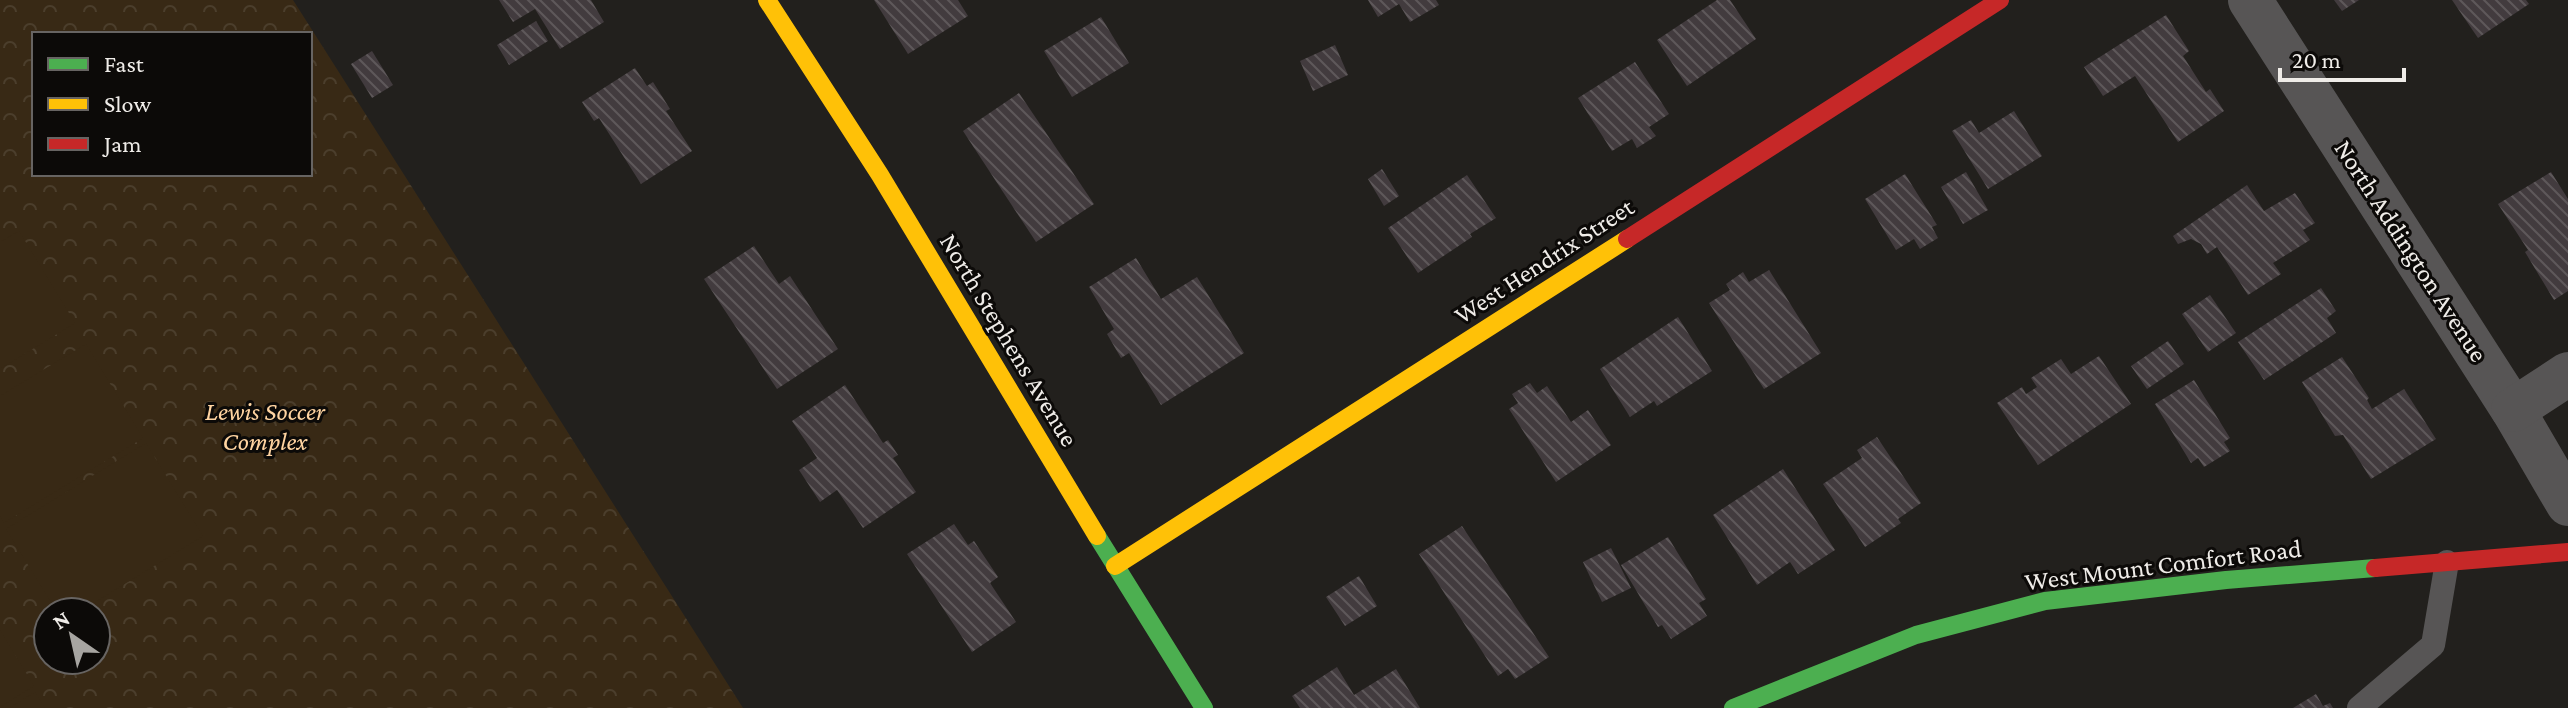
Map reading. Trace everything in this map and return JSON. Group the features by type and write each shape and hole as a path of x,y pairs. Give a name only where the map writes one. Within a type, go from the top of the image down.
{"street":[{"name":"North Stephens Avenue","path":"767,0 880,175 1204,708"},
{"name":"West Hendrix Street","path":"1115,566 2000,0"},
{"name":"North Addington Avenue","path":"2250,0 2513,410 2568,504"},
{"path":"2513,410 2568,374"},
{"name":"West Mount Comfort Road","path":"1733,708 1916,635 2045,601 2226,580 2568,552"}],"lane":[{"path":"2359,708 2433,645 2447,562"}],"green space":[{"name":"Lewis Soccer Complex","path":"0,0 293,0 743,708 0,708"},
{"path":"19,231 75,323 0,369 0,242"},
{"path":"86,344 143,438 4,523 0,516 0,396"},
{"path":"146,443 203,536 105,596 47,596 6,529"},
{"path":"0,630 34,686 0,707"},
{"path":"35,692 45,708 9,708"}],"building":[{"path":"499,0 591,0 604,22 560,49 535,9 513,22"},
{"path":"874,0 958,0 968,16 908,54"},
{"path":"1368,0 1436,0 1439,5 1410,22 1399,4 1378,17"},
{"path":"1717,0 1730,0 1756,39 1687,86 1657,40"},
{"path":"2334,0 2359,0 2342,11"},
{"path":"2452,0 2526,0 2529,4 2478,38"},
{"path":"2166,15 2189,51 2183,56 2206,92 2210,89 2224,111 2178,142 2135,76 2103,96 2084,67"},
{"path":"1101,17 1129,63 1072,97 1044,51"},
{"path":"536,21 548,41 509,65 497,45"},
{"path":"1335,45 1348,75 1313,91 1300,61"},
{"path":"372,51 393,85 372,98 351,64"},
{"path":"1635,62 1669,114 1649,127 1656,136 1637,148 1632,139 1612,151 1578,98"},
{"path":"635,68 647,86 653,82 670,109 666,111 692,151 641,184 599,118 594,121 582,102"},
{"path":"1019,93 1094,204 1036,242 963,131"},
{"path":"2014,111 2042,156 1988,189 1952,131 1971,120 1979,133"},
{"path":"1382,169 1399,196 1384,206 1368,179"},
{"path":"1966,172 1988,210 1963,224 1941,187"},
{"path":"2551,172 2568,199 2568,291 2554,300 2525,252 2528,250 2498,204"},
{"path":"1905,174 1937,225 1932,227 1938,238 1920,249 1914,239 1896,250 1865,199"},
{"path":"1467,175 1496,218 1418,273 1388,228"},
{"path":"2247,185 2264,211 2295,193 2315,223 2303,230 2310,240 2273,263 2281,274 2248,295 2217,247 2207,254 2201,244 2191,239 2178,244 2173,236"},
{"path":"754,246 779,284 790,276 838,349 777,389 704,279"},
{"path":"1136,258 1161,299 1197,277 1244,353 1161,405 1129,353 1121,358 1107,334 1114,329 1089,287"},
{"path":"1769,270 1821,353 1764,389 1709,303 1730,290 1726,284 1743,272 1749,282"},
{"path":"2321,288 2336,311 2327,318 2336,333 2264,380 2238,342"},
{"path":"2210,295 2236,333 2208,352 2182,314"},
{"path":"1678,317 1712,371 1657,406 1654,401 1630,417 1600,369"},
{"path":"2168,341 2184,364 2147,389 2131,366"},
{"path":"2099,356 2131,404 2038,465 1997,403 2022,387 2026,394 2037,387 2031,378 2061,359 2071,374"},
{"path":"2342,357 2369,398 2367,400 2372,409 2404,389 2436,439 2371,479 2343,435 2335,436 2302,382"},
{"path":"2194,380 2230,438 2224,442 2230,451 2204,467 2198,458 2191,463 2155,404"},
{"path":"1530,383 1537,393 1547,386 1571,422 1588,410 1611,445 1556,482 1509,409 1518,403 1512,394"},
{"path":"845,385 883,443 888,440 898,455 893,458 916,492 863,528 837,490 820,502 799,470 817,458 792,421"},
{"path":"1877,437 1921,503 1898,519 1901,523 1865,547 1823,484 1862,458 1857,450"},
{"path":"1783,469 1835,550 1798,574 1790,562 1757,585 1713,515"},
{"path":"954,524 968,545 974,541 998,577 990,583 1016,622 972,652 907,554"},
{"path":"1462,526 1549,657 1515,679 1508,669 1498,676 1419,554"},
{"path":"1668,537 1706,599 1699,603 1707,616 1671,639 1662,625 1658,627 1621,565"},
{"path":"1611,548 1631,588 1602,602 1583,562"},
{"path":"1359,576 1377,606 1345,626 1326,597"},
{"path":"1337,667 1354,695 1396,669 1420,708 1300,708 1292,696"},
{"path":"2316,694 2323,706 2330,703 2333,708 2293,708"}],"traffic: fast":[{"path":"1097,536 1204,708"},
{"path":"1733,708 1916,635 2045,601 2226,580 2375,568"}],"traffic: slow":[{"path":"767,0 880,175 1097,536"},
{"path":"1115,566 1627,239"}],"traffic: jam":[{"path":"1627,239 2000,0"},
{"path":"2375,568 2568,552"}]}
